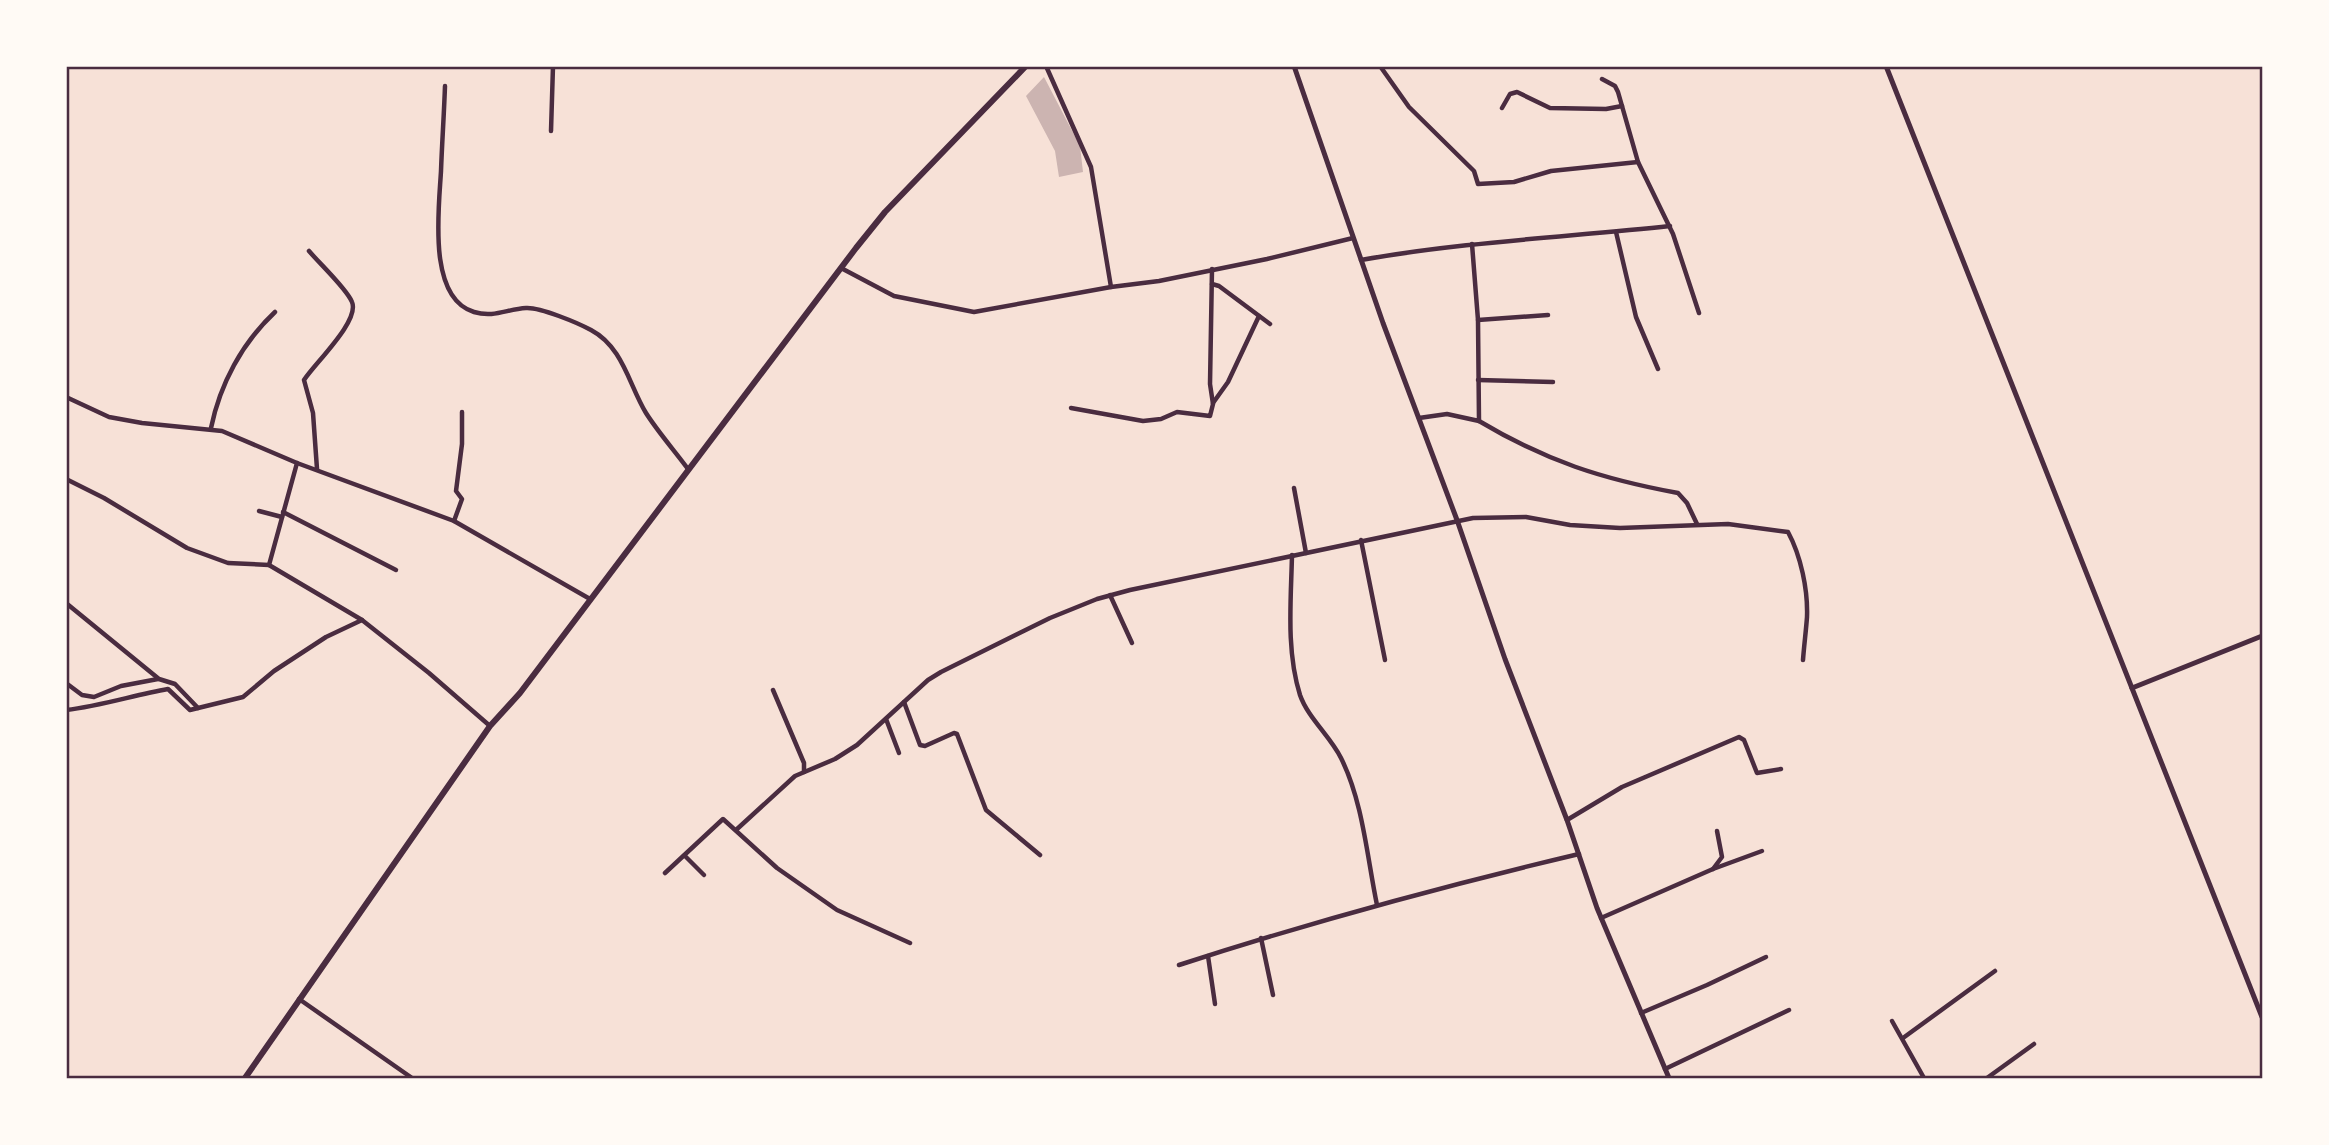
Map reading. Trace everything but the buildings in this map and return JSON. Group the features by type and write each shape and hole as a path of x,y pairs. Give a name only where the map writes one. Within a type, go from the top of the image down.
{"main road":[{"path":"245,1079 490,726 520,692 841,268 885,212 1026,66"}],"street":[{"path":"551,131 553,66"},
{"path":"1046,66 1091,167 1111,287"},
{"path":"1294,66 1353,238 1567,820 1600,918 1669,1079"},
{"path":"1380,66 1409,107 1474,171 1478,184 1514,182 1551,171 1581,167 1592,169 1638,162"},
{"path":"1886,66 2263,1017"},
{"path":"1602,79 1615,86 1638,162 1670,226 1699,313"},
{"path":"445,86 437,224 441,263 453,297 473,312 492,316 534,308 592,330 607,342 618,357 646,412 688,469"},
{"path":"1502,108 1510,94 1517,92 1550,108 1606,109 1622,106"},
{"path":"1361,260 1472,244 1670,226"},
{"path":"1616,232 1636,317 1658,369"},
{"path":"841,268 894,296 974,312 1159,281 1353,238"},
{"path":"1472,244 1478,320 1479,421"},
{"path":"309,251 348,296 353,306 347,326 304,380 313,412 317,470"},
{"path":"1212,269 1210,384 1213,404"},
{"path":"1212,284 1219,286 1270,324"},
{"path":"211,428 219,397 241,353 255,330 275,313"},
{"path":"1478,320 1548,315"},
{"path":"1071,408 1143,421 1161,419 1178,412 1210,415 1213,404 1228,383 1259,316"},
{"path":"1478,380 1553,382"},
{"path":"66,397 109,417 142,423 211,428 454,521 590,599"},
{"path":"454,521 463,499 456,491 462,444 462,412"},
{"path":"1419,418 1447,414 1479,421 1517,444 1588,473 1678,493 1687,503 1697,524"},
{"path":"269,565 297,463"},
{"path":"66,479 104,498 187,548 229,563 269,565 362,620 490,726"},
{"path":"1294,488 1306,553"},
{"path":"259,511 283,515 396,570"},
{"path":"736,830 777,791 804,772 845,754 941,672 1050,618 1110,595 1457,520 1506,516 1586,526 1728,524 1788,532 1804,585 1807,616 1803,660"},
{"path":"1360,540 1385,660"},
{"path":"1292,555 1290,638 1301,696 1336,749 1349,779 1357,802 1377,905"},
{"path":"1110,595 1132,643"},
{"path":"66,603 159,679 175,684 198,708"},
{"path":"66,710 96,706 136,694 168,689 190,710 243,697 274,671 326,637 362,620"},
{"path":"2132,688 2263,636"},
{"path":"66,683 82,695 94,697 121,686 159,679"},
{"path":"773,690 804,763 804,772"},
{"path":"904,702 920,745 925,746 957,734 986,810 1040,855"},
{"path":"886,719 899,753"},
{"path":"1567,820 1622,787 1738,737 1744,740 1757,773 1781,769"},
{"path":"665,873 723,819 777,868 837,910 911,943"},
{"path":"1713,869 1722,857 1717,831"},
{"path":"1600,918 1762,851"},
{"path":"1179,965 1377,905 1579,854"},
{"path":"685,856 704,876"},
{"path":"1261,938 1273,996"},
{"path":"1208,956 1215,1004"},
{"path":"1640,1014 1766,957"},
{"path":"1903,1038 1995,971"},
{"path":"299,999 412,1079"},
{"path":"1665,1069 1789,1010"},
{"path":"1892,1021 1924,1079"},
{"path":"1987,1079 2034,1044"}]}
